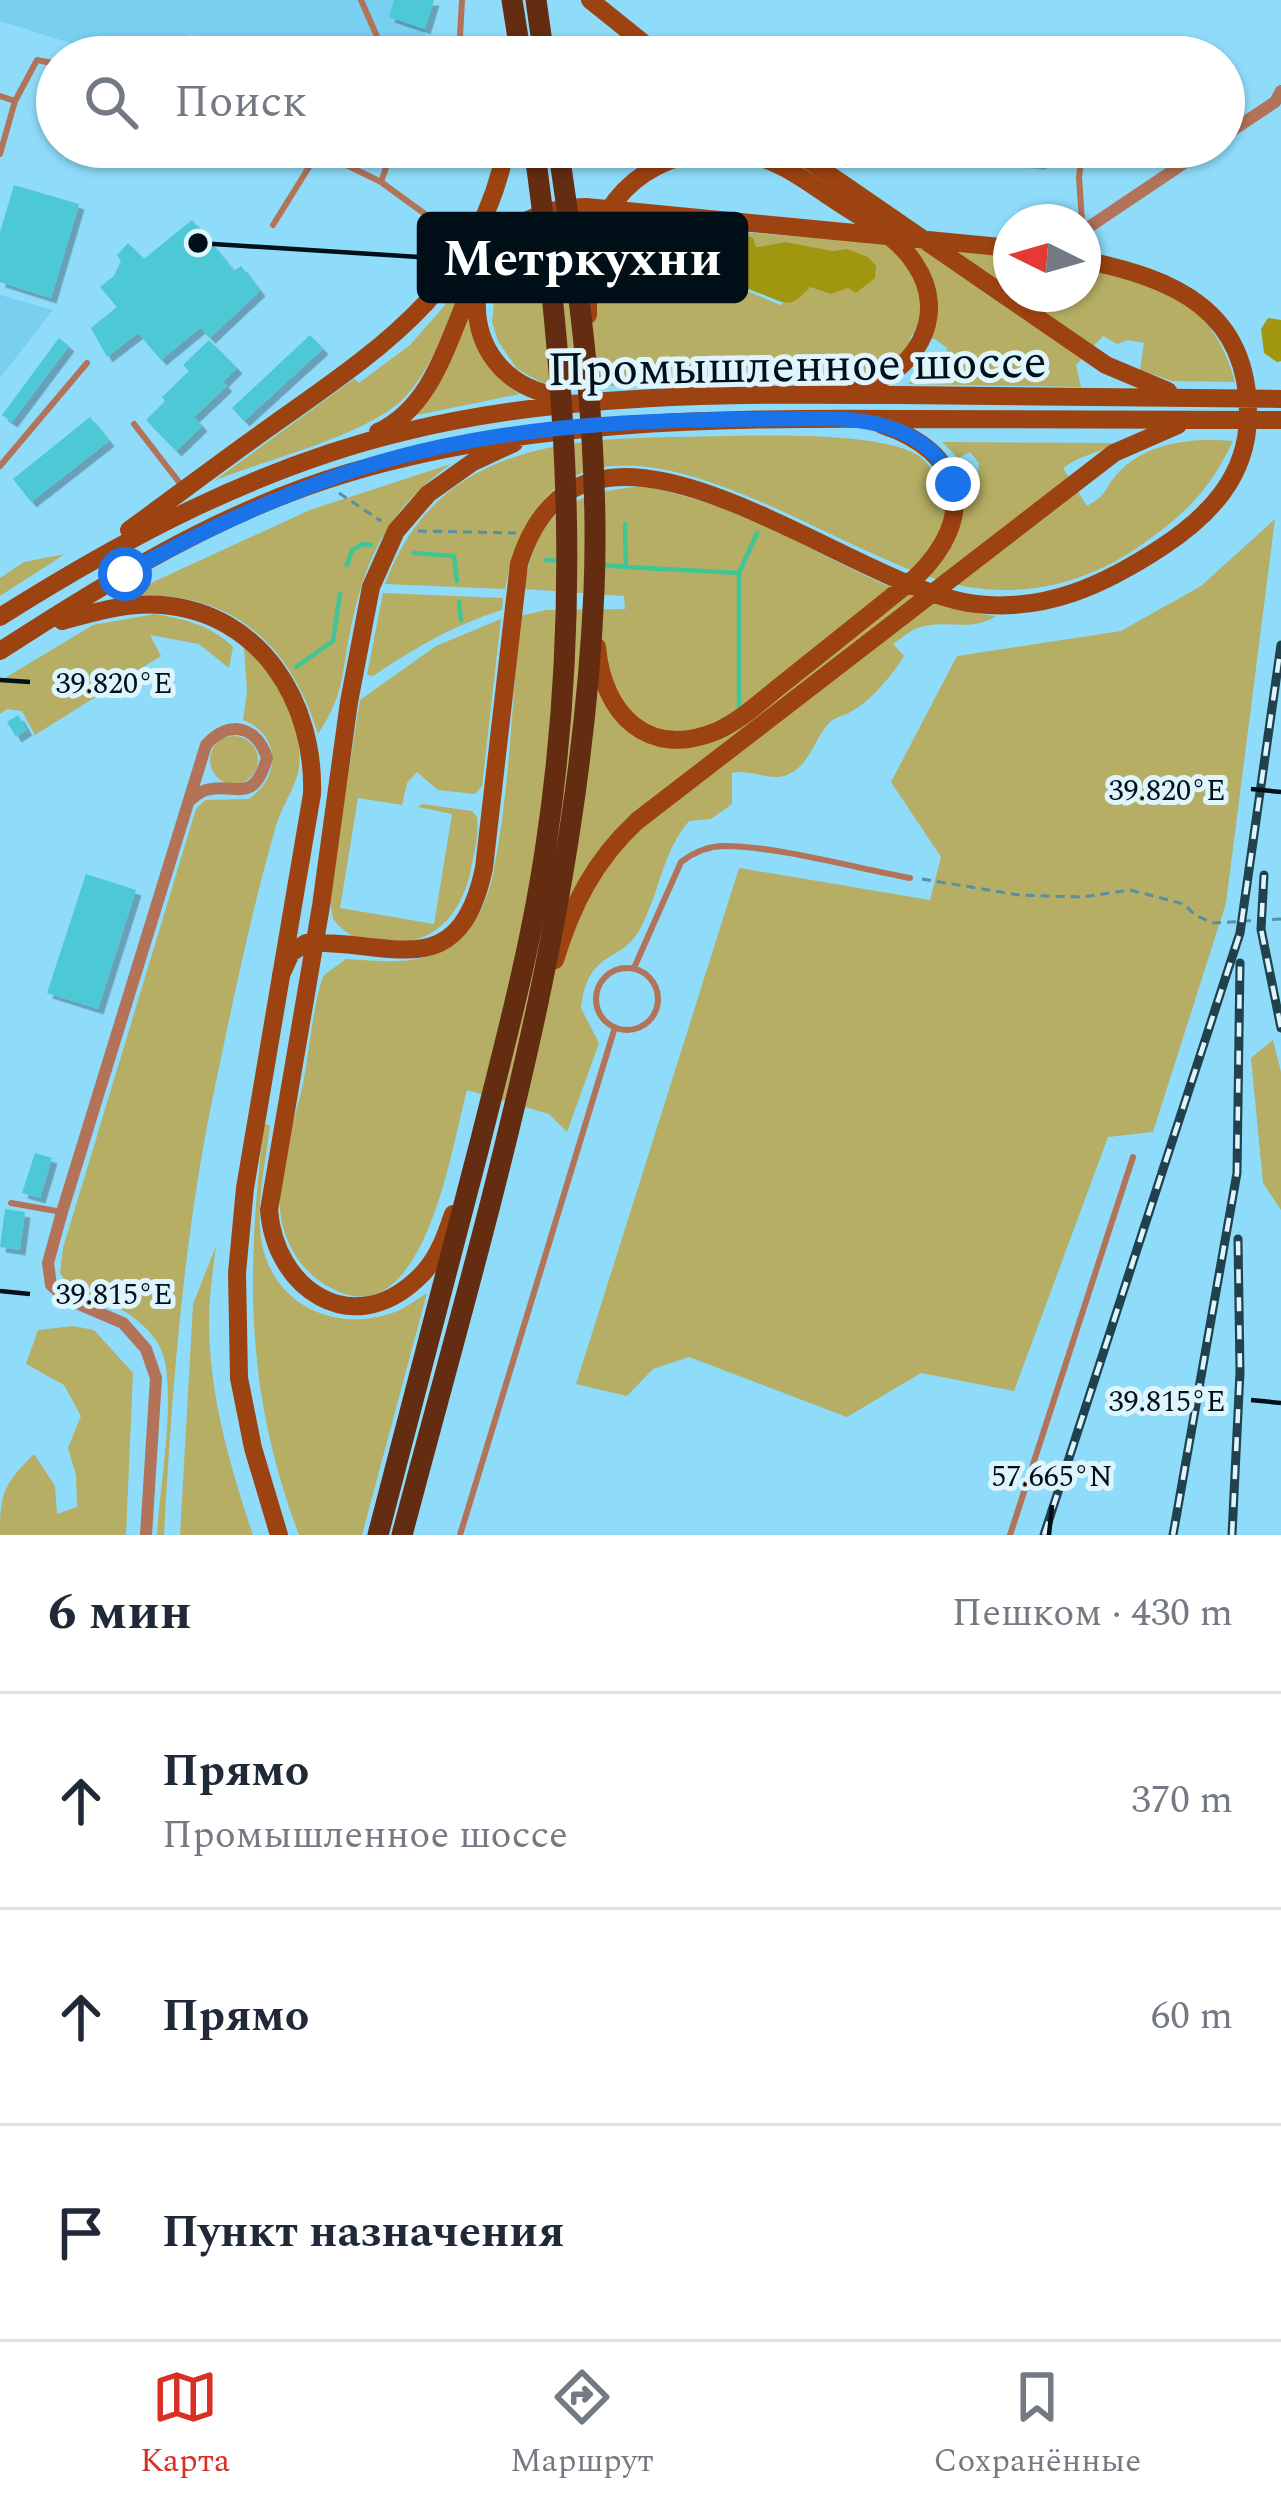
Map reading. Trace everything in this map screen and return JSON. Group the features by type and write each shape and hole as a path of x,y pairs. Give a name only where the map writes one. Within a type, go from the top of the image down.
{"highway":[{"path":"510,0 516,36"},
{"path":"536,0 541,36"},
{"path":"402,1535 496,1128 556,774 566,635 565,409 537,168"},
{"path":"378,1535 496,1128 533,1028 559,910 579,781 594,586 593,404 560,168"}],"main road":[{"path":"510,0 510,36"},
{"path":"590,0 635,36"},
{"path":"79,567 397,334 462,261 484,217 499,168"},
{"path":"486,266 476,306 477,326 491,358 532,390 593,404 588,286 598,230 606,212 632,182 653,168"},
{"path":"782,168 894,239 918,267 929,296 927,325 916,352 894,374 879,382 809,394"},
{"path":"820,168 1106,364 1158,388 1202,398"},
{"path":"336,452 390,427 422,394 486,266 516,225 545,210 565,207 993,246"},
{"path":"294,904 298,931 315,942 402,952 435,944 459,926 476,898 484,868 515,583 530,533 544,510 568,488 598,478 638,476 677,483 721,497 877,573 953,601 1017,606 1094,588 1182,533 1220,499 1240,463 1249,424 1239,358 1217,321 1199,303 1164,280 1101,264"},
{"name":"Промышленное шоссе","path":"0,617 79,567 190,509 336,452 460,420 593,404 809,394 1281,399"},
{"name":"Промышленное шоссе","path":"0,651 173,546 323,482 448,446 557,429 729,419 1281,421"},
{"path":"594,586 598,665 616,708 629,722 655,737 698,737 735,721 932,562 950,534 956,500 942,460 917,440 884,425 854,419"},
{"path":"533,1028 573,907 615,842 665,798 1091,471 1138,440 1200,420"},
{"path":"496,1128 421,1277 395,1295 366,1304 335,1303 304,1288 282,1263 268,1210 321,906 364,615 376,573 396,531 448,477 496,451 557,429"},
{"path":"34,629 96,611 160,604 203,614 227,625 268,657 297,700 311,753 312,794 245,1188 236,1312 244,1412 278,1535"},
{"path":"321,906 328,933 349,946"},
{"path":"281,975 296,949 315,942"},
{"path":"309,979 326,957 349,946"}],"street":[{"path":"1245,122 1275,102 1281,91"},
{"path":"1101,214 1175,168"},
{"path":"146,1535 156,1378 146,1349 123,1322 67,1299 51,1285 48,1263 62,1212 189,801 206,746 215,734 241,728 255,734 267,758 252,785 239,792 206,790 189,801"}],"lane":[{"path":"362,0 377,36"},
{"path":"460,36 463,0"},
{"path":"0,154 16,101 36,62"},
{"path":"0,96 16,101"},
{"path":"273,225 304,168"},
{"path":"353,168 381,182 447,230 486,266"},
{"path":"381,182 386,168"},
{"path":"1080,168 1081,204"},
{"path":"0,466 86,363"},
{"path":"134,424 184,489"},
{"path":"634,968 681,862 694,852 720,845 910,878"},
{"path":"634,968 654,983 656,1008 640,1027 615,1028 604,1020 596,996 609,973 634,968"},
{"path":"460,1535 615,1028"},
{"path":"1010,1535 1133,1157"},
{"path":"11,1203 62,1212"}],"path":[{"path":"323,482 396,531 530,533"},
{"path":"910,878 1019,895 1082,897 1130,890 1184,904 1213,923 1281,920"}],"shaded area":[{"path":"0,0 434,0 426,36 48,36 0,21"},
{"path":"588,219 689,227 673,233 683,266 661,285 709,281 717,270 728,271 745,290 780,305 810,287 831,294 847,249 786,242 755,247 716,243 714,230 993,254 993,312 1101,312 1101,273 1111,275 1160,289 1198,314 1225,354 1235,382 1172,381 1140,370 1144,343 1117,344 1103,336 1076,365 1081,387 908,384 930,364 939,366 947,348 935,339 912,334 903,360 866,381 705,381 576,388 543,383 517,369 498,341 492,322 496,285 513,242 537,225"},
{"path":"689,227 714,230 717,243 744,233 756,247 786,242 847,249 868,257 876,266 875,278 856,293 848,288 831,294 810,287 786,303 745,287 727,271 717,271 695,294 661,285 660,268 682,266 682,258 658,256 653,244"},
{"path":"466,281 425,369 391,409 344,434 214,481 354,379 359,383 410,345"},
{"path":"0,295 53,310 0,378"},
{"path":"470,304 474,332 489,367 520,394 417,415 449,364"},
{"path":"1268,318 1281,320 1281,361 1264,353 1261,329"},
{"path":"802,436 902,448 922,458 941,491 978,474 979,463 970,452 958,458 942,442 1116,443 1063,468 1087,506 1143,454 1187,441 1233,441 1204,489 1181,514 1117,560 1054,585 1009,590 962,586 905,568 701,479 636,466 579,474 534,513 505,589 385,584 406,540 433,506 464,481 500,462 539,450 625,439"},
{"path":"451,464 410,500 381,539 355,609 337,698 318,734 289,669 245,624 219,609 188,600 118,598 310,510"},
{"path":"646,486 740,515 908,594 996,616 977,624 928,625 911,631 893,644 904,656 888,679 859,707 828,724 795,771 780,777 732,773 732,804 711,819 689,821 673,846 641,927 624,947 598,965 585,988 581,1008 599,1043 567,1132 549,1114 467,1090 442,1189 412,1261 391,1286 365,1296 333,1289 296,1256 280,1209 285,1155 323,976 346,959 428,957 461,939 474,922 488,893 499,842 520,616 546,610 625,609 624,596 524,589 538,541 548,524 577,501"},
{"path":"1275,519 1226,903 1153,1132 1108,1137 1014,1391 921,1373 847,1417 689,1357 653,1369 627,1396 576,1384 739,868 930,900 941,857 891,782 957,656 1121,631 1201,586"},
{"path":"65,554 0,596 0,578 24,562"},
{"path":"383,593 503,598 502,610 435,638 373,676 367,675"},
{"path":"155,614 197,624 225,639 233,647 229,668 199,644 150,635 161,656 35,735 22,711 7,709 0,714 0,681 93,625"},
{"path":"501,619 482,786 475,794 438,790 417,772 407,783 402,805 358,798 340,908 434,924 452,814 418,807 422,804 472,811 477,817 462,898 444,923 418,939 383,942 355,936 333,919 329,894 360,700 436,646"},
{"path":"244,647 285,701 297,733 299,767 278,819 258,894 202,1155 180,1317 164,1535 157,1535 167,1421 162,1351 135,1319 75,1290 60,1273 63,1248 196,809 205,800 249,799 271,768 270,746 243,720 247,692"},
{"path":"234,736 251,743 258,760 251,777 234,784 217,777 210,760 217,743"},
{"path":"1273,1040 1281,1072 1281,1210 1263,1183 1251,1058"},
{"path":"264,1124 270,1125 261,1238 267,1261 291,1296 328,1316 350,1319 395,1312 427,1293 362,1535 299,1535 268,1431 259,1381 253,1283"},
{"path":"216,1246 209,1312 213,1376 229,1456 253,1535 180,1535 193,1304"},
{"path":"73,1326 94,1330 133,1373 126,1535 0,1535 6,1490 34,1454 55,1486 57,1514 77,1507 76,1475 68,1448 81,1416 64,1385 26,1364 38,1330"}],"building":[{"path":"394,0 434,0 425,29 389,17"},
{"path":"14,185 79,204 51,298 0,282 0,232"},
{"path":"192,220 234,271 241,266 260,291 210,338 200,328 161,360 138,333 107,357 91,328 117,307 100,287 114,276 121,261 117,255 128,243 144,259"},
{"path":"310,335 323,349 244,421 232,408"},
{"path":"59,338 69,346 12,422 2,415"},
{"path":"209,340 237,368 223,382 227,386 194,417 202,426 176,451 146,420 189,371 183,365"},
{"path":"90,417 109,441 31,502 13,479"},
{"path":"18,715 27,730 16,737 7,722"},
{"path":"86,874 136,890 98,1009 47,993"},
{"path":"35,1153 52,1158 40,1198 22,1193"},
{"path":"5,1209 25,1212 20,1250 0,1247"}],"waterway":[{"path":"625,524 626,567 739,573"},
{"path":"739,709 739,573 757,533"},
{"path":"347,565 352,550 371,545"},
{"path":"414,553 454,556 457,581"},
{"path":"546,560 560,561"},
{"path":"601,565 626,567"},
{"path":"296,667 333,641 340,594"},
{"path":"459,602 461,620"}],"railway":[{"path":"1044,1535 1240,933 1281,645"},
{"path":"1264,875 1261,929 1281,1028"},
{"path":"1173,1535 1237,1173 1240,963"},
{"path":"1232,1535 1240,1372 1238,1239"}],"place":[{"name":"Метркухни","path":"198,243"}],"route":[{"path":"125,574 248,511 343,474 448,446 557,429 729,419 854,419 884,425 917,440 942,460 953,484"}]}
